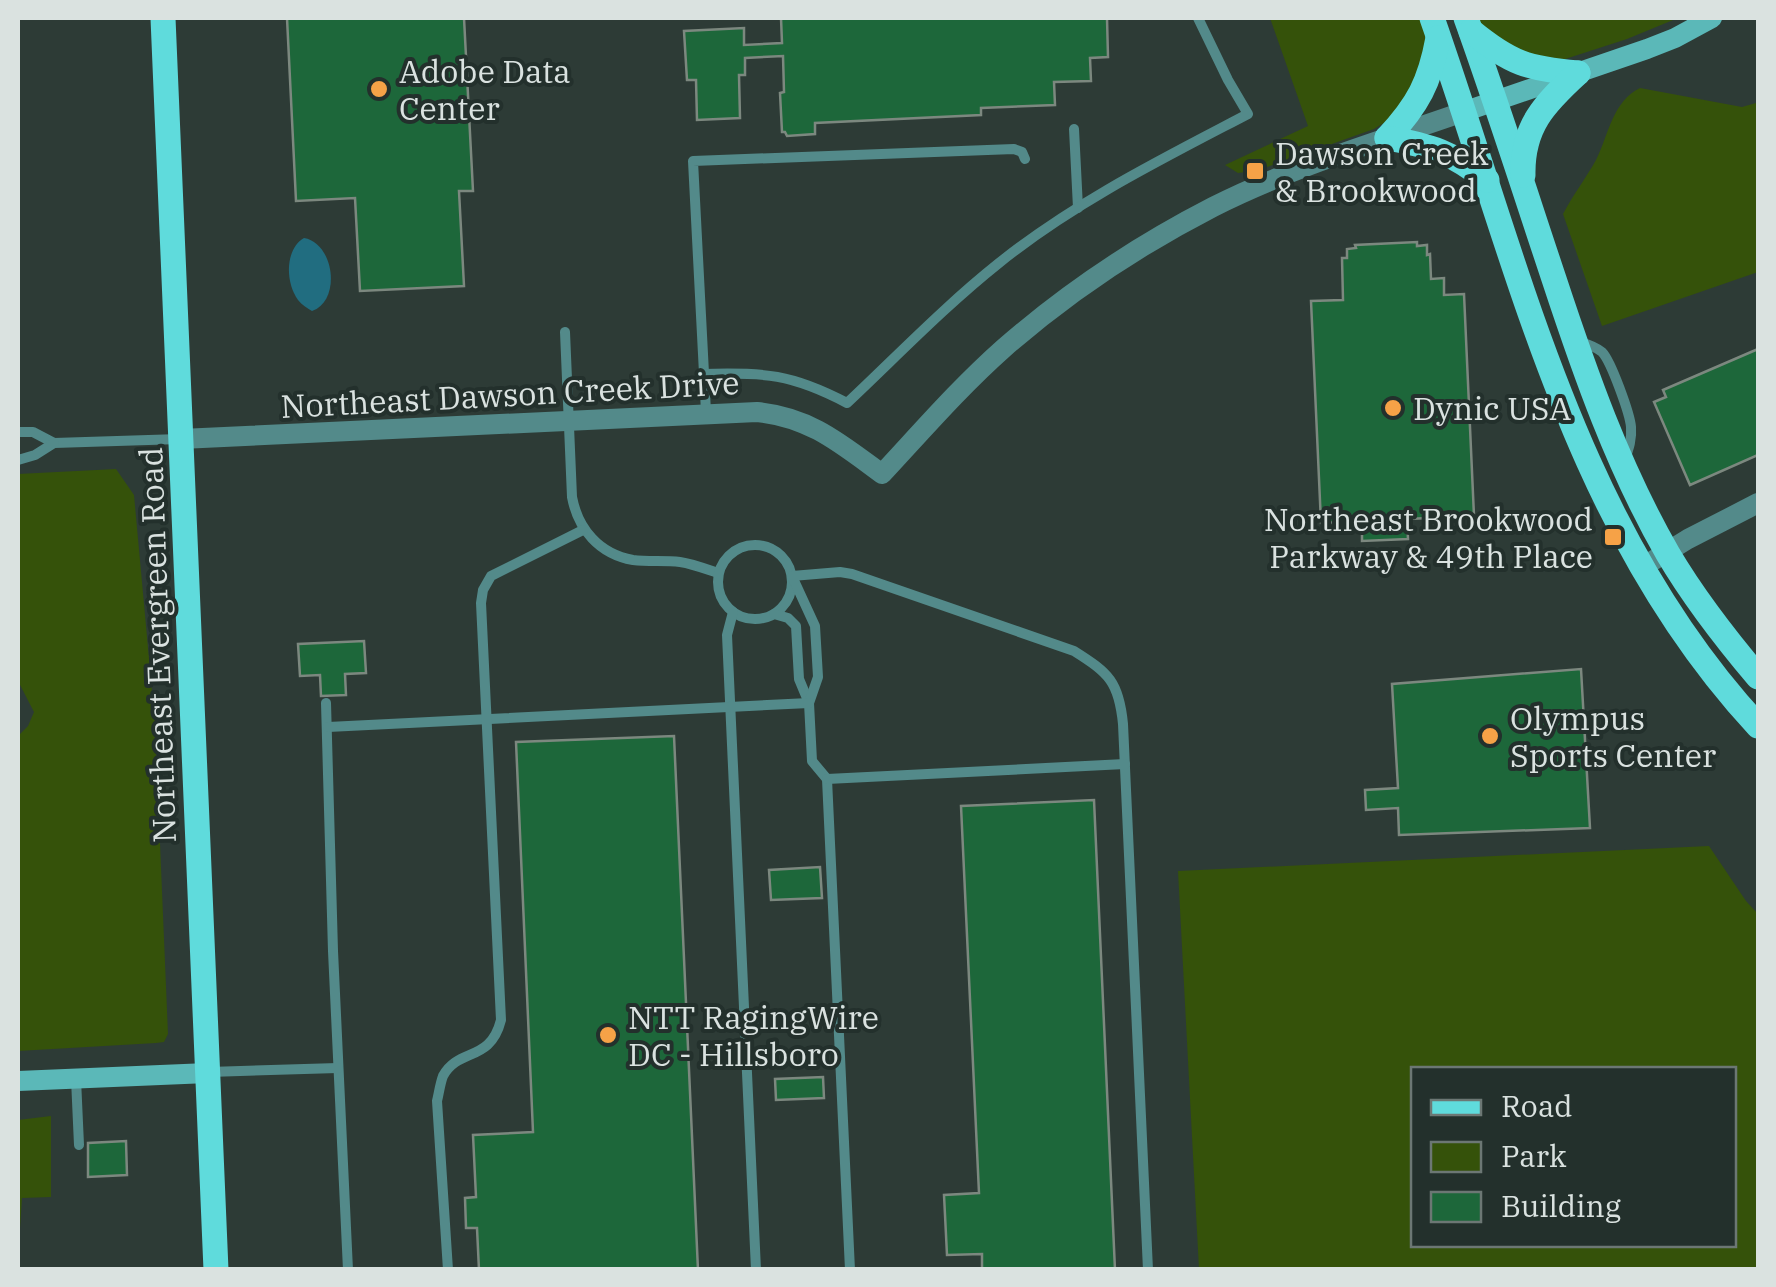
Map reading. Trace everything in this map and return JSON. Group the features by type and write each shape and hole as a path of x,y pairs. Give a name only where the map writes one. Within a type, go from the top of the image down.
{"main road":[{"name":"Northeast Evergreen Road","path":"163,18 216,1270"},
{"path":"1469,24 1508,58 1540,70 1578,73"},
{"path":"1469,24 1574,340 1622,464 1667,552 1708,615 1758,677"},
{"path":"1435,27 1538,341 1570,424 1642,568 1693,644 1758,726"},
{"path":"1388,138 1412,112 1429,78 1435,27"},
{"path":"1523,186 1522,158 1530,130 1552,97 1578,73"},
{"path":"1388,138 1428,145 1487,180"}],"street":[{"name":"Northeast Dawson Creek Drive","path":"181,438 757,412 821,430 882,474 1004,348 1083,286 1214,207 1388,138 1674,38 1712,18"},
{"path":"1642,568 1688,538 1758,503"},
{"path":"18,1081 208,1072"}],"lane":[{"path":"703,374 780,376 847,402 999,262 1115,184 1248,114 1198,18"},
{"path":"1074,129 1078,208"},
{"path":"706,412 693,161 1014,149 1022,152 1025,159"},
{"path":"565,332 572,496 583,530 627,559 682,562 718,572"},
{"path":"18,432 34,432 54,443 181,438"},
{"path":"18,460 35,456 54,443"},
{"path":"448,1270 438,1101 441,1080 453,1064 490,1046 501,1020 481,603 491,576 583,530"},
{"path":"792,576 785,604 760,619 733,612 718,587 718,572 725,559 749,544 764,545 787,562 815,626 818,677 809,703"},
{"path":"792,576 852,574 1074,651 1096,665 1118,692 1123,724 1148,1270"},
{"path":"733,612 727,635 756,1270"},
{"path":"774,614 788,618 796,626 800,679 809,703 812,760 827,780 850,1270"},
{"path":"326,703 348,1270"},
{"path":"328,726 809,703"},
{"path":"827,780 1125,764"},
{"path":"208,1072 338,1068"},
{"path":"76,1078 79,1145"}],"green space":[{"path":"1270,18 1422,18 1429,48 1400,113 1374,129 1259,170 1238,173 1225,165 1308,126"},
{"path":"1476,18 1678,18 1556,62 1504,51"},
{"path":"1640,88 1742,107 1756,103 1758,272 1602,326 1563,214 1596,160 1617,110"},
{"path":"116,469 134,495 155,724 168,1034 164,1042 156,1043 18,1051 18,736 34,712 18,681 18,474"},
{"path":"1709,846 1758,914 1758,1269 1199,1269 1178,871"},
{"path":"51,1116 51,1197 22,1198 18,1259 18,1120"}],"water":[{"path":"304,238 322,250 330,272 328,296 312,311 298,300 289,275 293,250"}],"building":[{"name":"Adobe Data Center","path":"287,18 464,18 473,191 459,191 464,286 360,291 355,198 296,201"},
{"path":"781,18 1107,18 1108,57 1090,58 1091,81 1054,82 1055,105 981,108 981,115 815,123 815,134 787,136 782,132 780,93 784,92 783,56 745,58 745,75 739,75 740,118 697,120 696,80 687,80 684,31 744,28 744,45 782,43"},
{"name":"Dynic USA","path":"1417,242 1417,246 1427,245 1431,279 1444,278 1444,295 1464,294 1474,516 1407,519 1408,539 1362,541 1362,521 1321,523 1311,301 1343,300 1342,258 1347,258 1347,249 1356,248 1355,245"},
{"path":"1758,349 1758,455 1690,485 1654,402 1666,397 1663,390"},
{"path":"364,641 366,673 345,674 346,695 321,696 320,675 300,676 298,644"},
{"name":"Olympus Sports Center","path":"1581,669 1590,828 1399,835 1398,808 1366,810 1365,790 1398,788 1392,684"},
{"name":"NTT RagingWire DC - Hillsboro","path":"674,736 698,1270 479,1270 477,1228 466,1228 465,1198 476,1197 473,1135 533,1132 516,742"},
{"name":"NTT RagingWire DC - Hillsboro","path":"1094,800 1115,1270 982,1270 982,1254 947,1255 944,1195 979,1193 961,806"},
{"path":"820,867 822,898 771,900 769,870"},
{"path":"823,1077 824,1098 776,1100 775,1079"},
{"path":"126,1141 127,1175 88,1177 88,1143"}],"place":[{"name":"Adobe Data Center","path":"379,89"},
{"name":"Dawson Creek & Brookwood","path":"1255,171"},
{"name":"Dynic USA","path":"1393,408"},
{"name":"Northeast Brookwood Parkway & 49th Place","path":"1613,537"},
{"name":"Olympus Sports Center","path":"1490,736"},
{"name":"NTT RagingWire DC - Hillsboro","path":"608,1035"}]}
